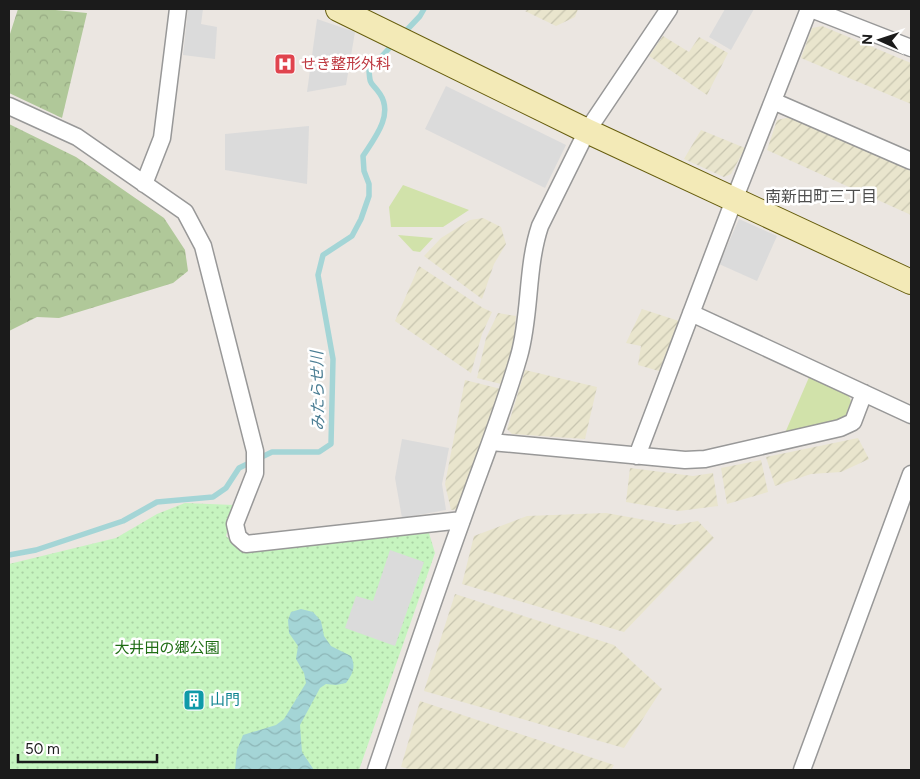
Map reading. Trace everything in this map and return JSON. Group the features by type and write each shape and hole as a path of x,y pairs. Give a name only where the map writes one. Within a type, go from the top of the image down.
{"street":[{"path":"144,184 162,138 178,9"},
{"path":"338,9 587,131 911,282"},
{"path":"376,770 462,520 492,442 519,355 526,316 534,242 540,226 587,131 669,9"},
{"path":"637,456 734,200 810,9 911,48"},
{"path":"773,101 911,161"},
{"path":"9,106 77,137 185,212 203,246 255,451 254,473 235,524 238,537 246,544 462,520"},
{"path":"691,313 911,415"},
{"path":"492,442 685,460 704,459 840,428 853,422 864,393"},
{"path":"802,770 911,474"}],"shaded area":[{"path":"188,9 203,9 201,24 217,27 215,59 183,55"},
{"path":"530,9 578,9 575,17 556,26 525,11"},
{"path":"725,9 754,9 731,50 709,37"},
{"path":"317,19 355,32 346,85 307,92"},
{"path":"822,26 911,63 911,104 801,58 812,28"},
{"path":"663,36 689,52 699,37 728,53 707,95 649,56"},
{"path":"446,86 566,145 545,188 425,129"},
{"path":"791,117 911,171 911,215 767,150 777,120"},
{"path":"309,126 307,184 225,170 225,134"},
{"path":"701,130 745,148 731,174 724,177 684,159"},
{"path":"483,218 501,227 506,244 494,264 482,299 424,256 441,238 470,220"},
{"path":"739,219 777,236 757,281 719,264"},
{"path":"419,266 492,312 482,334 471,373 395,321"},
{"path":"642,309 679,321 659,371 638,365 641,346 626,343"},
{"path":"498,313 516,316 513,346 501,384 477,378 486,338"},
{"path":"525,370 597,387 585,439 512,434 507,429"},
{"path":"465,380 501,389 460,509 451,510 445,484"},
{"path":"858,438 869,459 841,472 811,474 775,486 766,457"},
{"path":"402,439 449,448 442,484 446,510 402,518 395,478"},
{"path":"761,460 768,492 727,504 721,468"},
{"path":"630,468 693,476 713,473 718,506 679,511 626,502"},
{"path":"606,513 674,525 698,521 714,538 624,632 462,584 474,536 527,516"},
{"path":"390,550 424,562 395,646 345,628 356,596 373,601"},
{"path":"455,594 614,645 662,689 624,748 424,691"},
{"path":"420,701 614,765 611,770 413,770 401,767"}],"green space":[{"path":"18,9 45,9 87,13 62,118 9,93 9,37"},
{"path":"9,124 76,157 164,218 185,250 188,271 173,283 59,318 37,317 9,331"},
{"path":"403,185 469,210 443,227 391,227 389,207"},
{"path":"398,235 433,238 420,252 413,251"},
{"path":"810,375 848,394 851,401 845,418 785,433"},
{"name":"大井田の郷公園","path":"185,503 234,505 226,536 243,552 429,533 435,553 359,770 9,770 9,564 116,538 157,514"}],"water":[{"path":"301,609 313,612 321,621 324,636 331,646 351,656 353,663 352,673 346,683 326,684 320,688 300,725 302,752 314,770 235,770 237,750 243,735 276,725 284,719 306,683 304,673 296,659 298,646 289,633 288,620 291,612"}],"waterway":[{"name":"みたらせ川","path":"403,34 424,9"},
{"name":"みたらせ川","path":"9,555 36,550 123,521 157,502 213,497 226,488 239,468 272,452 319,452 331,444 333,359 318,275 323,255 352,236 361,219 369,196 369,184 364,171 363,156 381,127 385,110 384,102 371,82 369,70 395,42"}],"place":[{"name":"せき整形外科","path":"285,64"},
{"name":"山門","path":"194,700"}],"district":[{"name":"南新田町三丁目","path":"821,196"}]}
